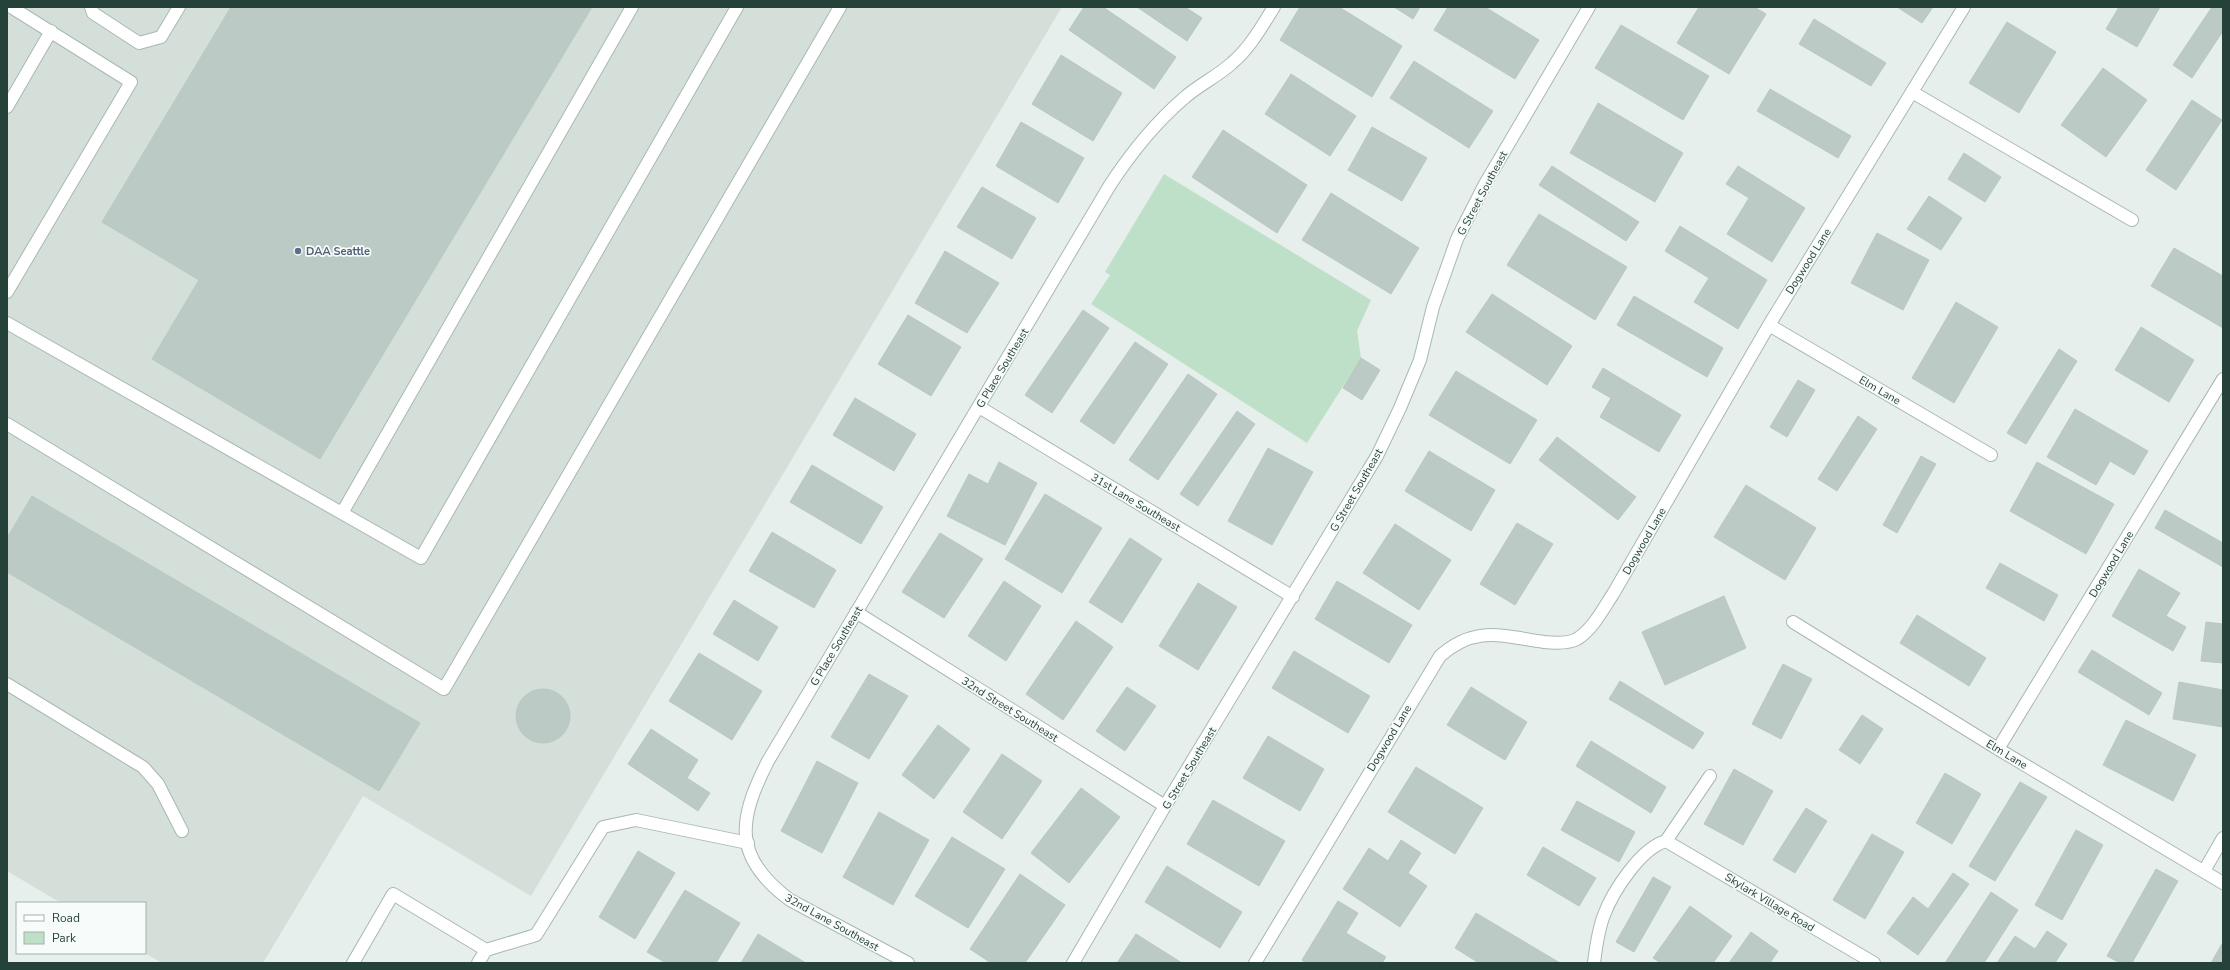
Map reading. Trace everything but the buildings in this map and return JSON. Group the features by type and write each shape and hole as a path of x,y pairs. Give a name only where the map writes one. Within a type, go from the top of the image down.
{"street":[{"path":"7,292 131,82 11,7"},
{"path":"91,7 94,13 139,43 161,37 179,7"},
{"path":"342,512 632,7"},
{"path":"7,323 342,512 420,558 737,7"},
{"path":"7,424 444,689 840,7"},
{"name":"G Place Southeast","path":"768,761 1125,162 1145,137 1184,97 1234,62 1256,35 1274,7"},
{"name":"G Street Southeast","path":"1077,958 1165,806 1293,597 1377,456 1400,408 1420,360 1433,306 1457,239 1485,184 1589,7"},
{"name":"Dogwood Lane","path":"1255,963 1440,656 1465,638 1494,635 1556,643 1576,640 1590,628 1613,594 1769,325 1964,7"},
{"path":"7,107 51,32"},
{"path":"1912,92 2132,220"},
{"name":"Elm Lane","path":"1769,325 1991,455"},
{"name":"Dogwood Lane","path":"1998,749 2223,379"},
{"name":"31st Lane Southeast","path":"979,406 1293,597"},
{"name":"32nd Street Southeast","path":"856,612 1165,806"},
{"name":"Elm Lane","path":"1794,622 1998,749 2223,882"},
{"path":"7,684 143,767 158,784 182,831"},
{"name":"32nd Lane Southeast","path":"768,761 752,792 747,811 745,828 748,843 761,874 774,888 790,900 908,963"},
{"path":"1594,963 1597,938 1604,915 1616,892 1643,856 1658,843 1666,841 1710,776"},
{"path":"478,963 486,950 536,935 603,827 636,820 748,843"},
{"path":"2204,871 2223,838"},
{"name":"Skylark Village Road","path":"1666,841 1874,963"},
{"path":"353,963 393,894 486,950"}],"shaded area":[{"name":"DAA Seattle","path":"7,7 1062,7 531,896 363,796 263,963 162,963 146,954 146,902 59,902 7,871"}],"green space":[{"path":"1164,174 1371,300 1357,331 1361,358 1307,443 1091,304 1110,275 1105,272"}],"place":[{"name":"DAA Seattle","path":"298,251"}]}
